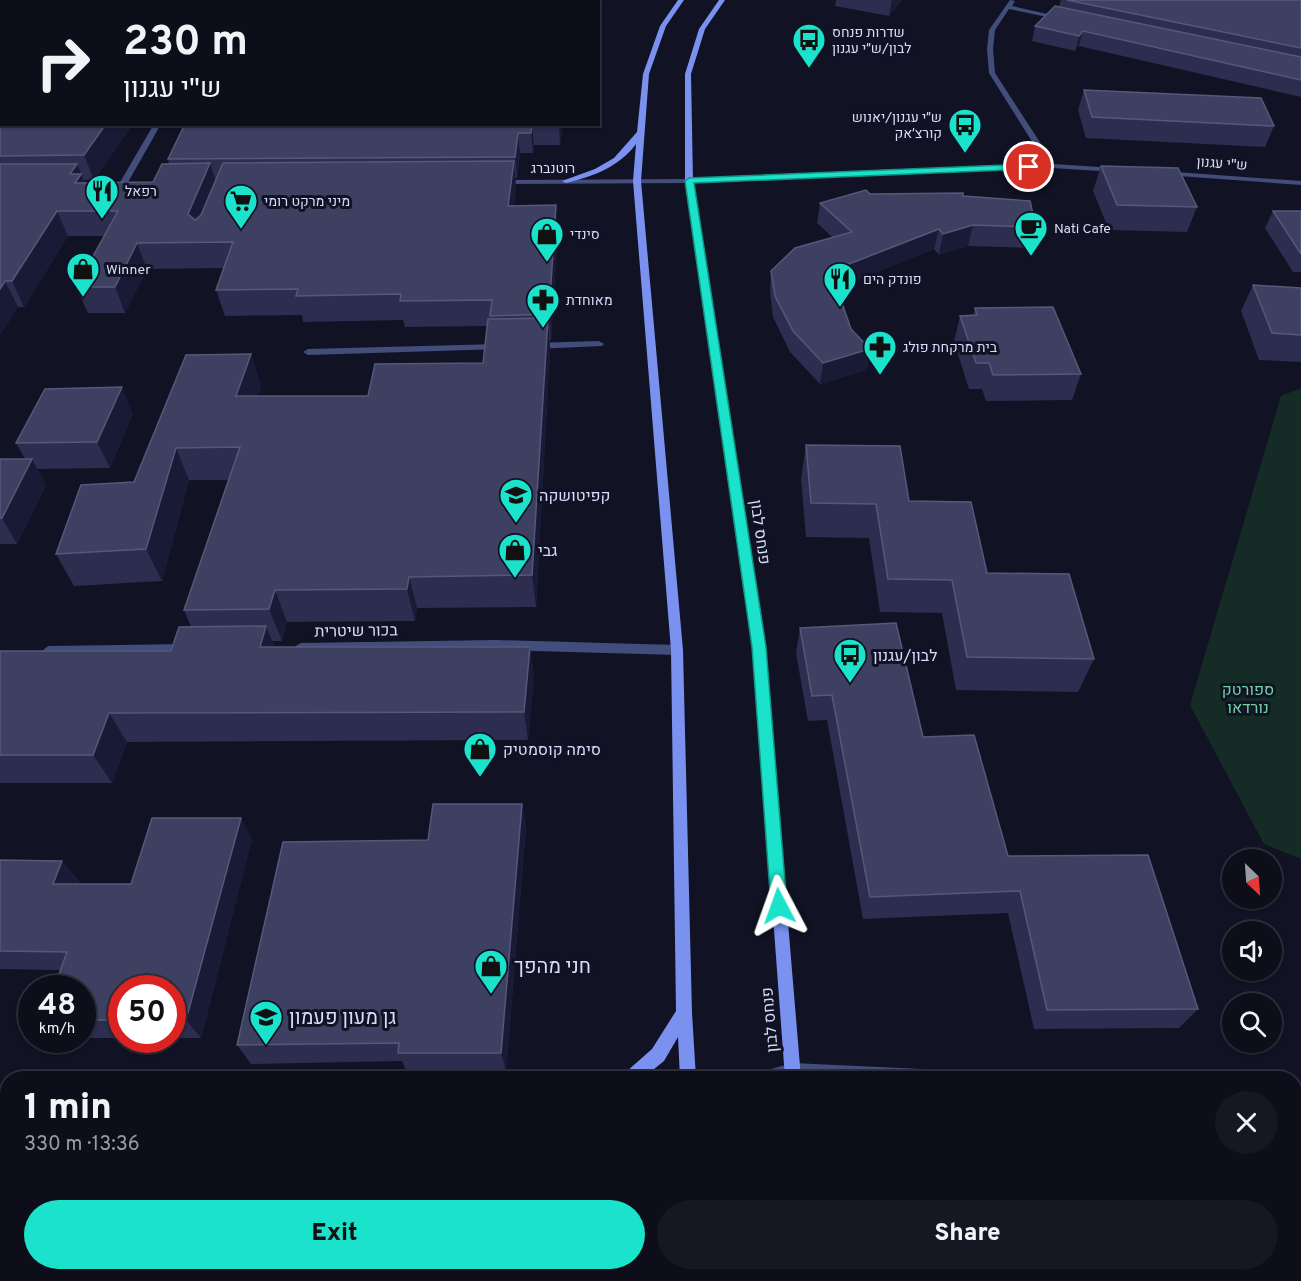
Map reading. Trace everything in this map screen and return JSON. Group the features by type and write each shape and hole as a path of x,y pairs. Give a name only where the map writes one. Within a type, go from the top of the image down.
{"main road":[{"path":"681,0 663,26 646,74 638,181 676,650 684,1013 688,1071"},
{"name":"פנחס לבון","path":"722,0 702,29 688,74 689,181 759,647 792,1071"},
{"path":"566,181 596,172 620,158 633,145 642,124"},
{"path":"640,1071 658,1055 684,1013"}],"street":[{"path":"1013,0 992,30 990,49 992,73 1052,166"},
{"path":"1007,7 1075,21"},
{"path":"123,184 157,126"},
{"path":"638,181 689,181 1052,166 1123,170"},
{"name":"ש\"י עגנון","path":"1159,172 1301,183"},
{"name":"רוטנברג","path":"484,182 638,181"},
{"path":"112,184 134,184"},
{"path":"518,346 599,344"},
{"path":"308,352 506,347"},
{"name":"בכור שיטרית","path":"283,648 496,645 676,650"},
{"path":"35,651 201,649"}],"green space":[{"name":"ספורטק נורדאו","path":"1301,388 1301,859 1282,851 1282,849 1264,844 1190,705 1281,396"}],"building":[{"path":"1067,0 1301,0 1301,48"},
{"path":"1055,6 1301,57 1301,80 1083,31 1079,36 1035,26"},
{"path":"1084,90 1261,98 1274,126 1092,117"},
{"path":"0,126 105,126 84,155 0,156"},
{"path":"184,126 532,126 531,133 518,133 515,157 168,159"},
{"path":"514,161 508,206 556,205 549,314 490,316 492,300 400,301 401,294 296,296 298,289 216,290 233,242 137,243 115,287 76,287 118,211 57,211 12,281 5,281 0,289 0,164 77,164 70,174 81,174 75,183 153,182 162,164 210,163 188,214 195,220 201,215 223,163"},
{"path":"1101,166 1178,168 1197,207 1117,205"},
{"path":"866,190 870,194 963,193 963,196 1030,201 1036,227 973,225 943,234 939,229 831,271 851,329 870,349 823,363 793,331 775,296 771,271 795,248 852,232 820,203"},
{"path":"1273,211 1301,211 1301,254"},
{"path":"1253,285 1301,288 1301,335 1272,333"},
{"path":"1053,307 1081,374 993,375 989,363 976,363 960,316 977,315 975,308"},
{"path":"548,318 532,575 409,577 407,589 275,590 269,609 184,610 240,447 176,448 146,549 56,554 81,485 134,482 186,355 251,354 236,396 368,396 375,364 483,363 488,319"},
{"path":"122,387 97,442 16,443 45,389"},
{"path":"806,445 900,446 909,501 971,502 987,573 1069,574 1094,659 967,657 952,580 888,579 876,504 811,503"},
{"path":"0,459 32,459 2,518 0,518"},
{"path":"896,623 923,737 974,735 1008,856 1148,855 1198,1009 1047,1010 1020,891 870,897 832,695 812,696 800,628"},
{"path":"266,626 260,647 530,647 524,712 109,713 93,755 0,755 0,651 171,651 179,627"},
{"path":"433,804 522,804 501,1053 398,1053 399,1043 237,1045 283,842 428,840"},
{"path":"152,818 241,818 186,1020 186,975 108,975 108,1020 96,1020 96,975 59,975 67,952 0,951 0,860 62,861 53,884 131,884"}],"place":[{"name":"שדרות פנחס לבון/ש״י עגנון","path":"809,69"},
{"name":"ש״י עגנון/יאנוש קורצ׳אק","path":"965,154"},
{"name":"רפאל","path":"102,220"},
{"name":"מיני מרקט רומי","path":"241,230"},
{"name":"Nati Cafe","path":"1031,257"},
{"name":"סינדי","path":"547,263"},
{"name":"Winner","path":"83,298"},
{"name":"פונדק הים","path":"840,308"},
{"name":"מאוחדת","path":"543,329"},
{"name":"בית מרקחת פולג","path":"880,376"},
{"name":"קפיטושקה","path":"516,524"},
{"name":"גבי","path":"515,579"},
{"name":"לבון/עגנון","path":"850,684"},
{"name":"סימה קוסמטיק","path":"480,778"},
{"name":"חני מהפך","path":"491,995"},
{"name":"גן מעון פעמון","path":"266,1046"}],"route":[{"path":"779,906 759,647 689,181 1029,167"}]}
